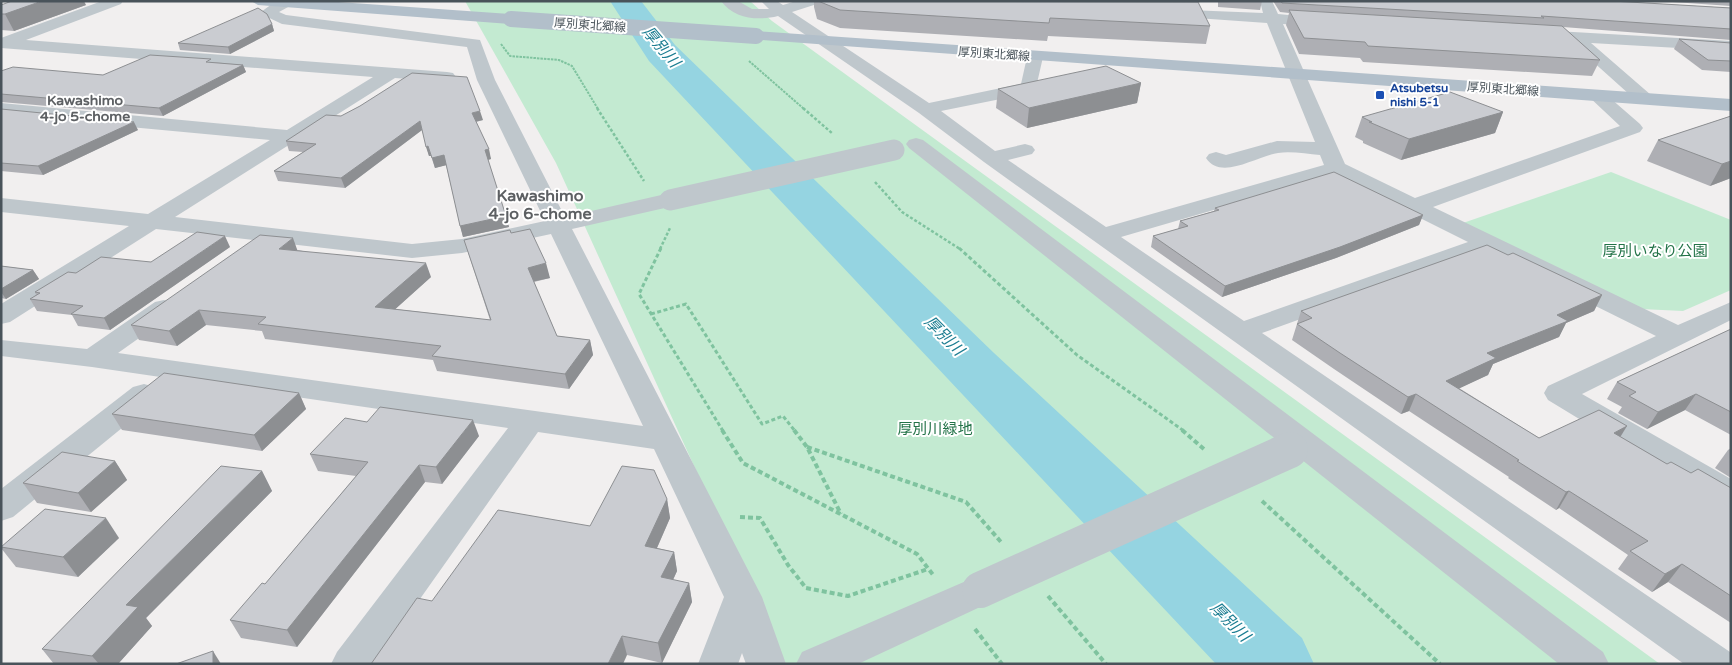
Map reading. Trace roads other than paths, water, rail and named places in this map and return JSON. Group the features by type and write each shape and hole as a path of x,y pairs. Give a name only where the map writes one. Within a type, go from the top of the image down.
{"main road":[{"name":"厚別東北郷線","path":"258,1 1731,105"}],"street":[{"path":"2,43 116,1"},
{"path":"728,1 741,12 752,15 769,14 774,6"},
{"path":"774,6 812,1"},
{"path":"1265,1 1294,74 1331,158"},
{"path":"287,2 268,12 282,19 474,43 486,80 663,440 743,597 766,664"},
{"path":"774,6 926,110 991,158 1716,664"},
{"path":"1156,12 1336,23"},
{"path":"1526,34 1731,46"},
{"path":"1575,37 1646,99"},
{"path":"2,43 486,80"},
{"path":"926,110 1029,88 1035,57"},
{"path":"1,316 391,74"},
{"path":"1414,206 1633,128 1596,95"},
{"path":"1,109 292,136"},
{"path":"1,205 412,251 429,251 449,249 558,226 905,147 956,133"},
{"path":"905,147 1296,447 1589,664"},
{"path":"1216,158 1224,162 1277,147 1331,158 1414,206 1676,335"},
{"path":"991,158 1025,150"},
{"path":"1103,236 1331,158"},
{"path":"235,257 267,235"},
{"path":"1241,332 1489,243"},
{"path":"92,358 180,296"},
{"path":"1731,310 1559,393 1731,495"},
{"path":"1,348 92,358 663,440"},
{"path":"1,508 173,371"},
{"path":"351,664 530,421"},
{"path":"816,664 1296,447"},
{"path":"718,664 743,597"}],"waterway":[{"name":"厚別川","path":"625,1 662,53 1271,664"}],"place":[{"name":"Atsubetsu nishi 5-1","path":"1380,95"}],"district":[{"name":"Kawashimo 4-jo 5-chome","path":"85,108"},
{"name":"Kawashimo 4-jo 6-chome","path":"540,205"}],"park label":[{"name":"厚別いなり公園","path":"1655,251"},
{"name":"厚別川緑地","path":"935,429"}]}
